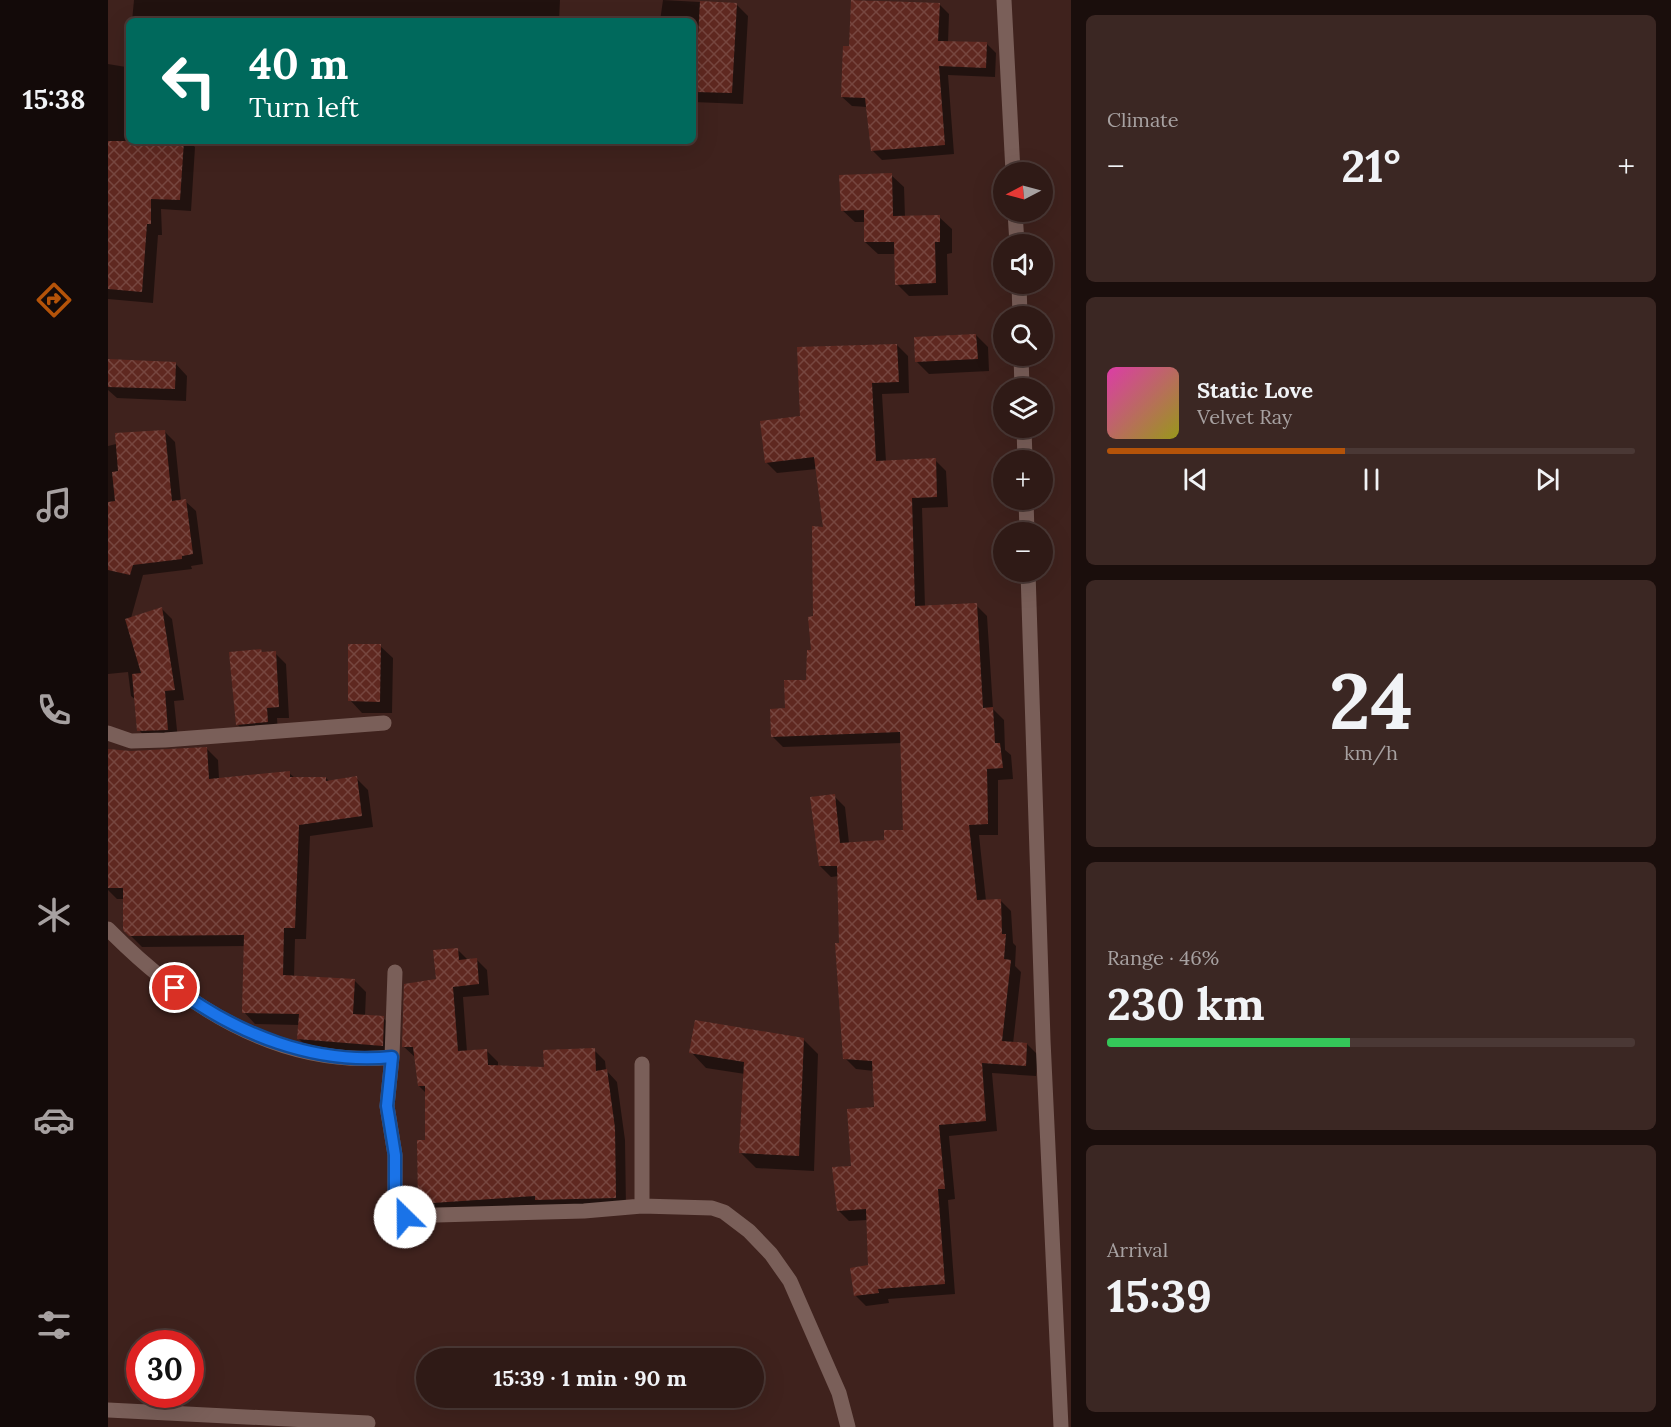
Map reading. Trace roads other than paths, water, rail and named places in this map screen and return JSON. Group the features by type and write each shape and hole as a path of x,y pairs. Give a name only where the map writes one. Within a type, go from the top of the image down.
{"street":[{"path":"1004,0 1012,162"},
{"path":"1028,582 1043,1040 1061,1427"},
{"path":"108,733 131,741 165,740 384,723"},
{"path":"108,929 141,963 209,1014 288,1048 319,1055 369,1059 392,1057"},
{"path":"394,972 392,1057 387,1106 395,1155 395,1207 400,1216 584,1211 642,1206 712,1208 724,1212 749,1231 771,1254 790,1281 811,1325 838,1393 848,1427"},
{"path":"642,1064 642,1206"},
{"path":"108,1410 368,1423"}]}
